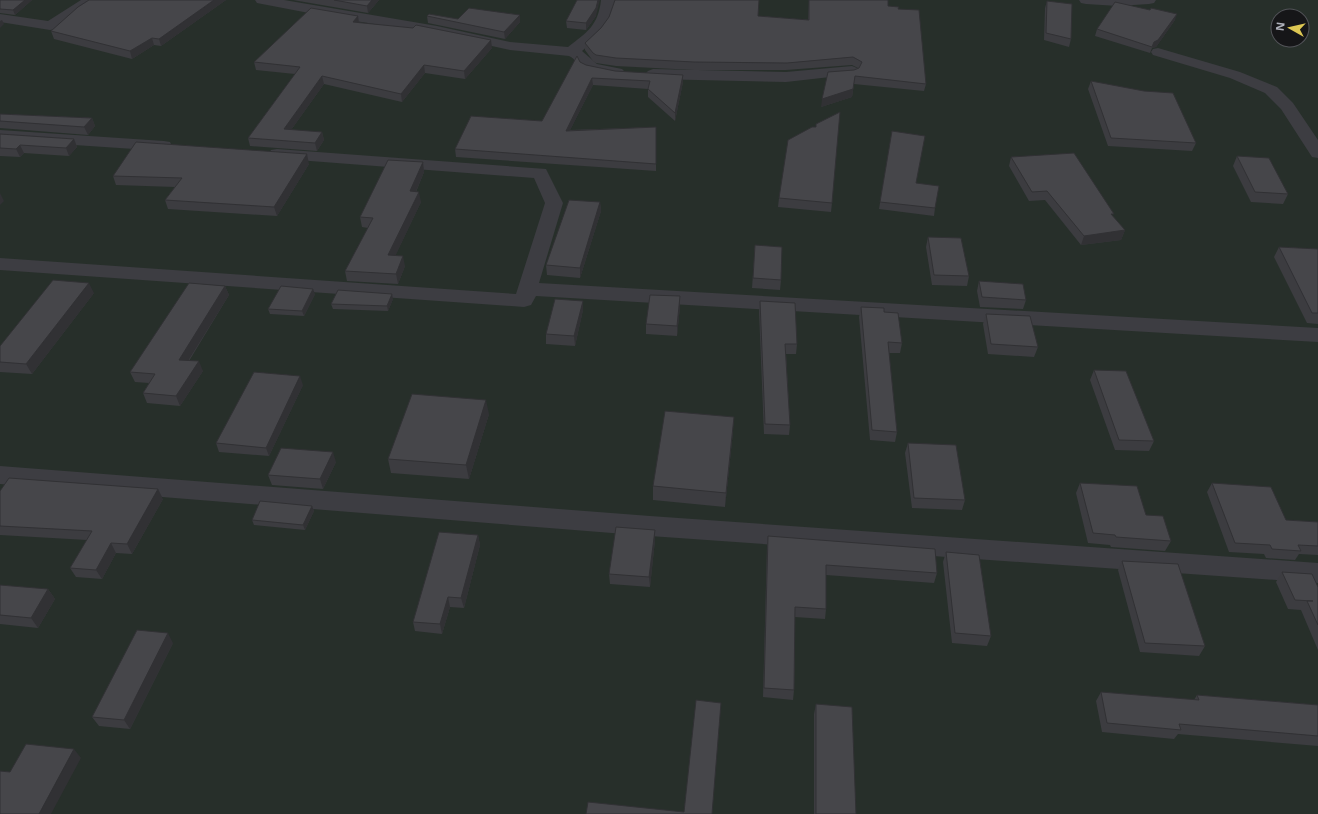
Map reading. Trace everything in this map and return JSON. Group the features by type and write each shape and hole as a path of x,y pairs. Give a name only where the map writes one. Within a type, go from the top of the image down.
{"lane":[{"path":"0,18 50,26 90,0"},
{"path":"262,0 437,30 510,46 571,52 580,55 587,65 601,70 694,76 786,76 852,71"},
{"path":"571,52 600,28 606,18 608,0"},
{"path":"1086,0 1100,2 1150,0"},
{"path":"1158,52 1235,75 1271,90 1287,106 1318,153"},
{"path":"0,135 180,147"},
{"path":"0,264 524,301 554,203 540,172 259,153"},
{"path":"528,289 1318,335"},
{"path":"0,475 666,527 1318,574"}],"shaded area":[{"path":"0,0 1318,0 1318,814 0,814"}],"building":[{"path":"0,0 25,0 13,10 0,9"},
{"path":"89,0 214,0 159,39 152,38 130,51 51,31 78,7"},
{"path":"334,0 372,0 367,6"},
{"path":"577,0 598,0 596,8 586,23 566,21"},
{"path":"615,0 759,0 758,16 809,20 809,0 888,0 888,6 899,7 898,9 919,10 926,84 855,76 853,89 822,99 828,72 854,70 859,68 862,62 853,57 787,63 694,62 616,58 596,55 585,43 601,28 609,17"},
{"path":"1047,1 1072,4 1071,39 1046,33"},
{"path":"1115,2 1150,10 1151,8 1177,14 1158,40 1154,42 1152,47 1097,29"},
{"path":"311,8 358,16 353,22 413,28 416,25 491,40 464,71 424,65 401,94 322,76 284,129 322,132 315,143 248,138 300,67 254,62"},
{"path":"469,8 520,15 504,32 427,16 429,14 458,19"},
{"path":"577,56 580,62 586,65 615,71 683,75 675,113 648,89 650,81 592,78 566,131 656,127 656,164 455,149 471,116 542,121"},
{"path":"1091,81 1144,91 1173,93 1196,143 1111,138"},
{"path":"840,112 832,203 779,198 788,140 812,127 816,127 816,124"},
{"path":"0,114 92,118 84,127 0,121"},
{"path":"892,131 925,136 916,183 939,186 935,208 880,202"},
{"path":"0,134 74,139 66,148 20,145 16,149 0,148"},
{"path":"136,142 307,154 274,207 165,200 182,178 113,176"},
{"path":"1074,153 1114,214 1111,214 1125,230 1084,236 1047,191 1032,192 1011,157"},
{"path":"1237,156 1269,158 1288,194 1255,192"},
{"path":"388,160 423,162 410,191 419,192 388,255 403,256 396,274 345,271 373,218 360,217"},
{"path":"569,200 600,202 580,268 546,265"},
{"path":"928,237 961,238 969,276 934,275"},
{"path":"755,245 782,247 781,280 753,278"},
{"path":"1279,247 1318,249 1318,313 1312,313"},
{"path":"53,280 89,283 26,364 0,362 0,346"},
{"path":"979,281 1023,284 1026,300 982,297"},
{"path":"189,283 225,286 179,360 199,361 176,396 143,393 155,374 130,372"},
{"path":"281,286 313,289 302,311 268,309"},
{"path":"338,290 392,294 387,306 331,304"},
{"path":"650,295 680,296 677,326 646,324"},
{"path":"555,299 583,301 574,336 546,334"},
{"path":"760,301 795,303 797,344 785,344 790,425 765,424"},
{"path":"861,307 884,308 884,312 898,313 902,343 888,342 897,432 872,430"},
{"path":"986,314 1030,316 1038,347 991,344"},
{"path":"1094,370 1126,371 1154,441 1119,440"},
{"path":"254,372 300,376 266,448 216,443"},
{"path":"412,394 486,400 466,465 388,459"},
{"path":"665,411 734,417 726,493 653,486"},
{"path":"908,443 956,445 965,500 914,498"},
{"path":"281,448 333,452 320,479 268,475"},
{"path":"9,478 158,489 127,544 111,543 96,570 70,568 92,531 0,526 0,491"},
{"path":"1080,483 1137,486 1146,515 1163,516 1171,541 1116,537 1115,535 1093,533"},
{"path":"1212,483 1271,487 1286,520 1318,522 1318,546 1298,545 1301,551 1272,549 1270,545 1235,543"},
{"path":"260,501 312,506 303,525 252,520"},
{"path":"616,527 655,530 649,577 609,574"},
{"path":"439,532 478,535 461,598 448,597 440,624 413,622"},
{"path":"768,536 935,549 937,573 826,565 826,609 795,607 794,690 764,688"},
{"path":"946,552 979,555 991,636 955,633"},
{"path":"1122,561 1178,564 1205,646 1145,643"},
{"path":"1282,572 1312,574 1318,587 1318,625 1307,601 1313,601 1295,600"},
{"path":"0,585 48,589 31,618 0,615"},
{"path":"137,630 168,633 124,720 92,717"},
{"path":"1101,692 1199,700 1197,695 1318,705 1318,736 1179,724 1181,730 1107,723"},
{"path":"696,700 721,703 712,814 586,814 588,802 684,812"},
{"path":"816,704 852,707 856,814 816,814"},
{"path":"26,744 74,749 39,814 0,814 0,771 10,772"}]}
